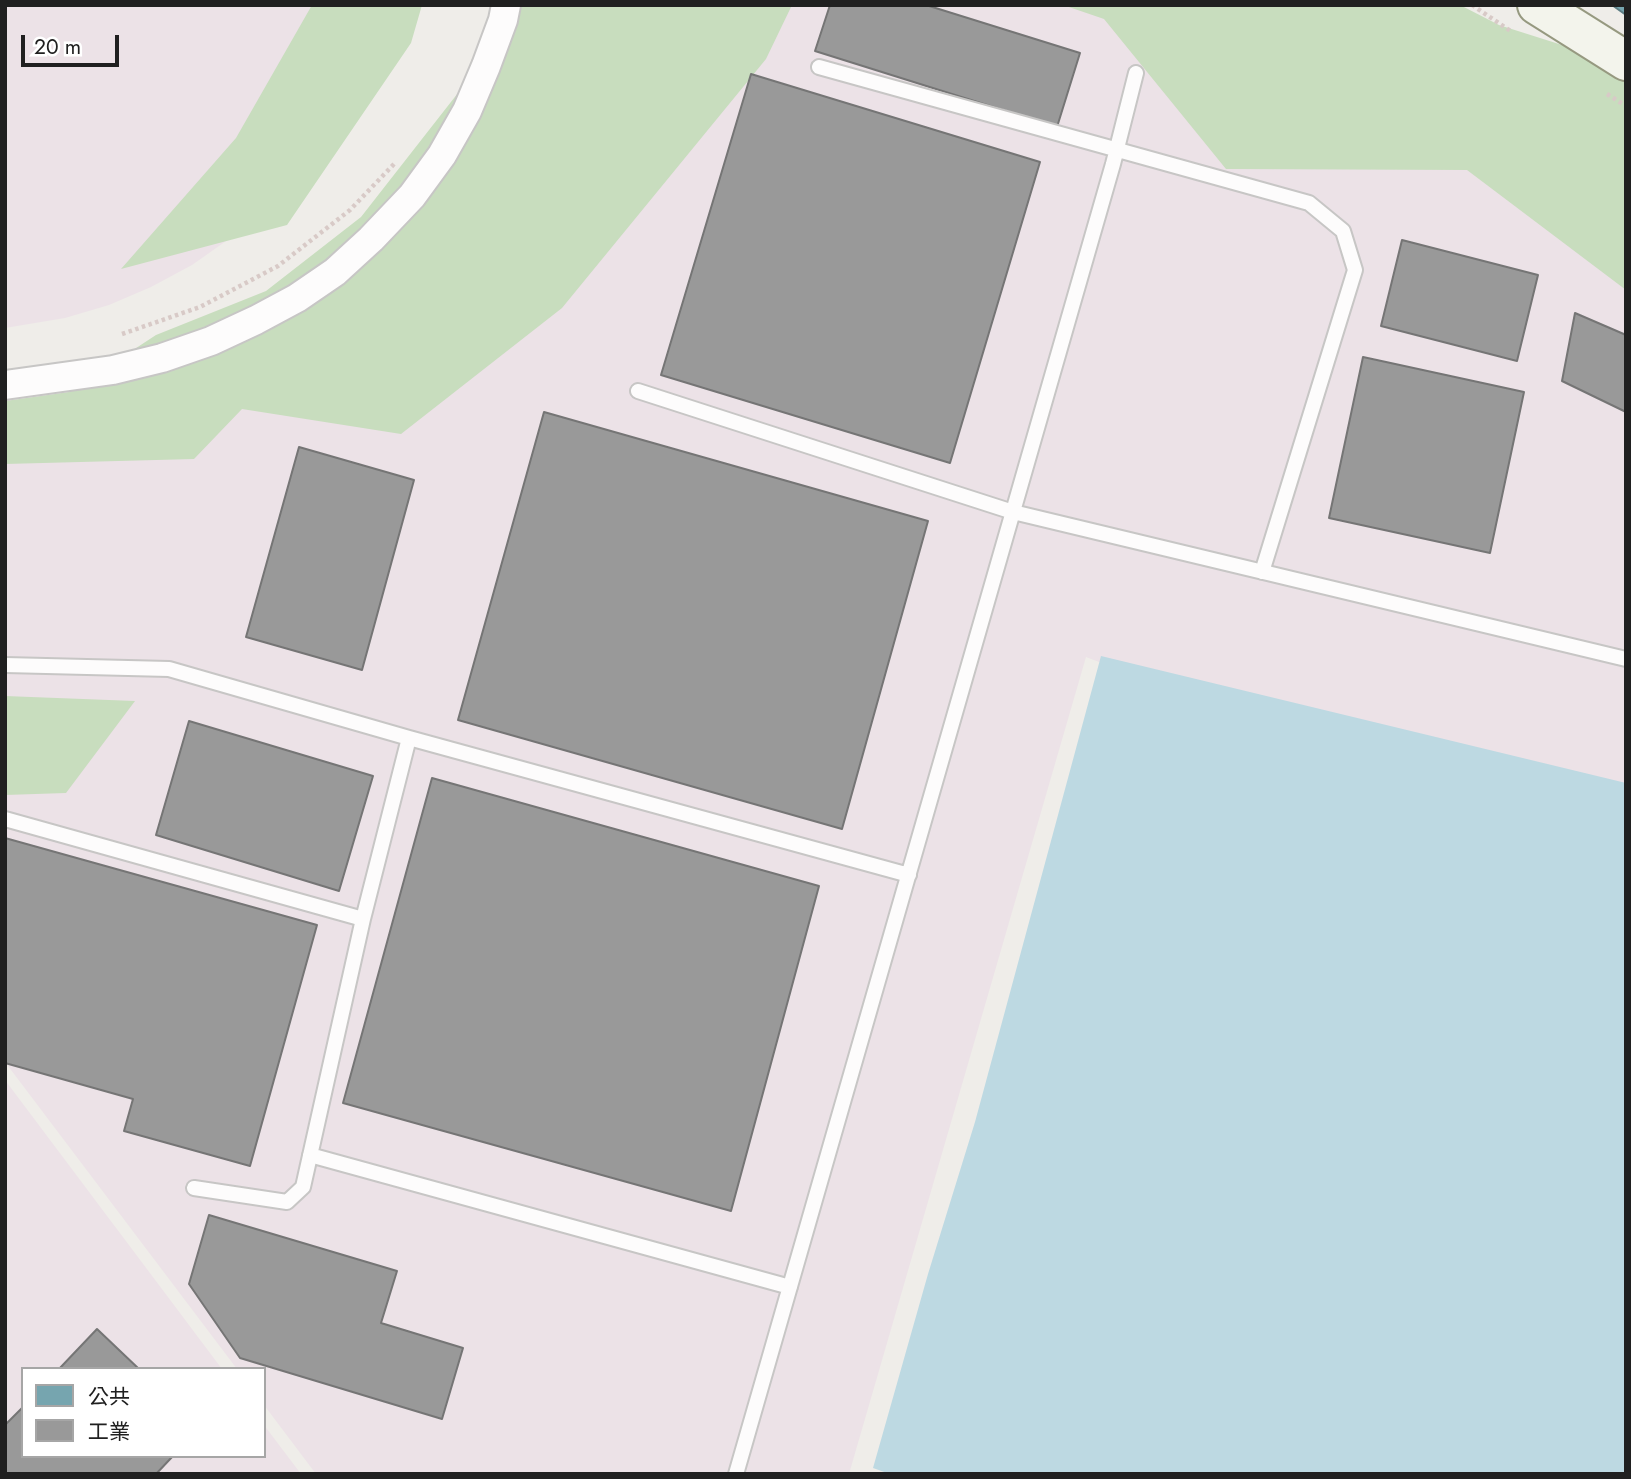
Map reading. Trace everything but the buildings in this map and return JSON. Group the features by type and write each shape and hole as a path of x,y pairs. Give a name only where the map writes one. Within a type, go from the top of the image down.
{"main road":[{"path":"1537,5 1626,61"}],"street":[{"path":"5,385 113,370 162,358 211,341 256,320 297,298 335,272 412,196 442,155 467,111 503,20 506,5"}],"lane":[{"path":"819,67 1309,203 1343,231 1355,270 1262,572"},
{"path":"736,1474 1117,149 1136,73"},
{"path":"638,391 1013,512 1626,659"},
{"path":"5,665 169,669 409,738 909,875"},
{"path":"194,1188 287,1202 303,1187 363,919 409,738"},
{"path":"5,819 363,919"},
{"path":"310,1155 790,1287"}],"path":[{"path":"112,336 200,307 278,266 350,210 404,154"}],"shaded area":[{"path":"5,5 378,5 229,239 192,265 109,305 65,318 5,328"},
{"path":"521,5 1417,5 1626,143 1626,795 1086,657 849,1474 316,1474 266,1408 266,1367 235,1367 5,1062 5,420 289,340"},
{"path":"5,1080 220,1367 21,1367 21,1458 266,1458 266,1428 301,1474 5,1474"}],"green space":[{"path":"312,5 422,5 411,43 287,225 121,269 236,138"},
{"path":"511,5 792,5 766,59 562,308 401,434 242,409 194,459 5,464 5,401 69,392 156,335 266,291 361,217 508,29"},
{"path":"1063,5 1460,5 1499,25 1581,51 1626,80 1626,290 1467,170 1226,169 1104,19"},
{"path":"5,696 135,701 66,793 5,795"}],"water":[{"path":"1101,656 1626,783 1626,1474 890,1474 873,1468 928,1274 975,1122"}]}
